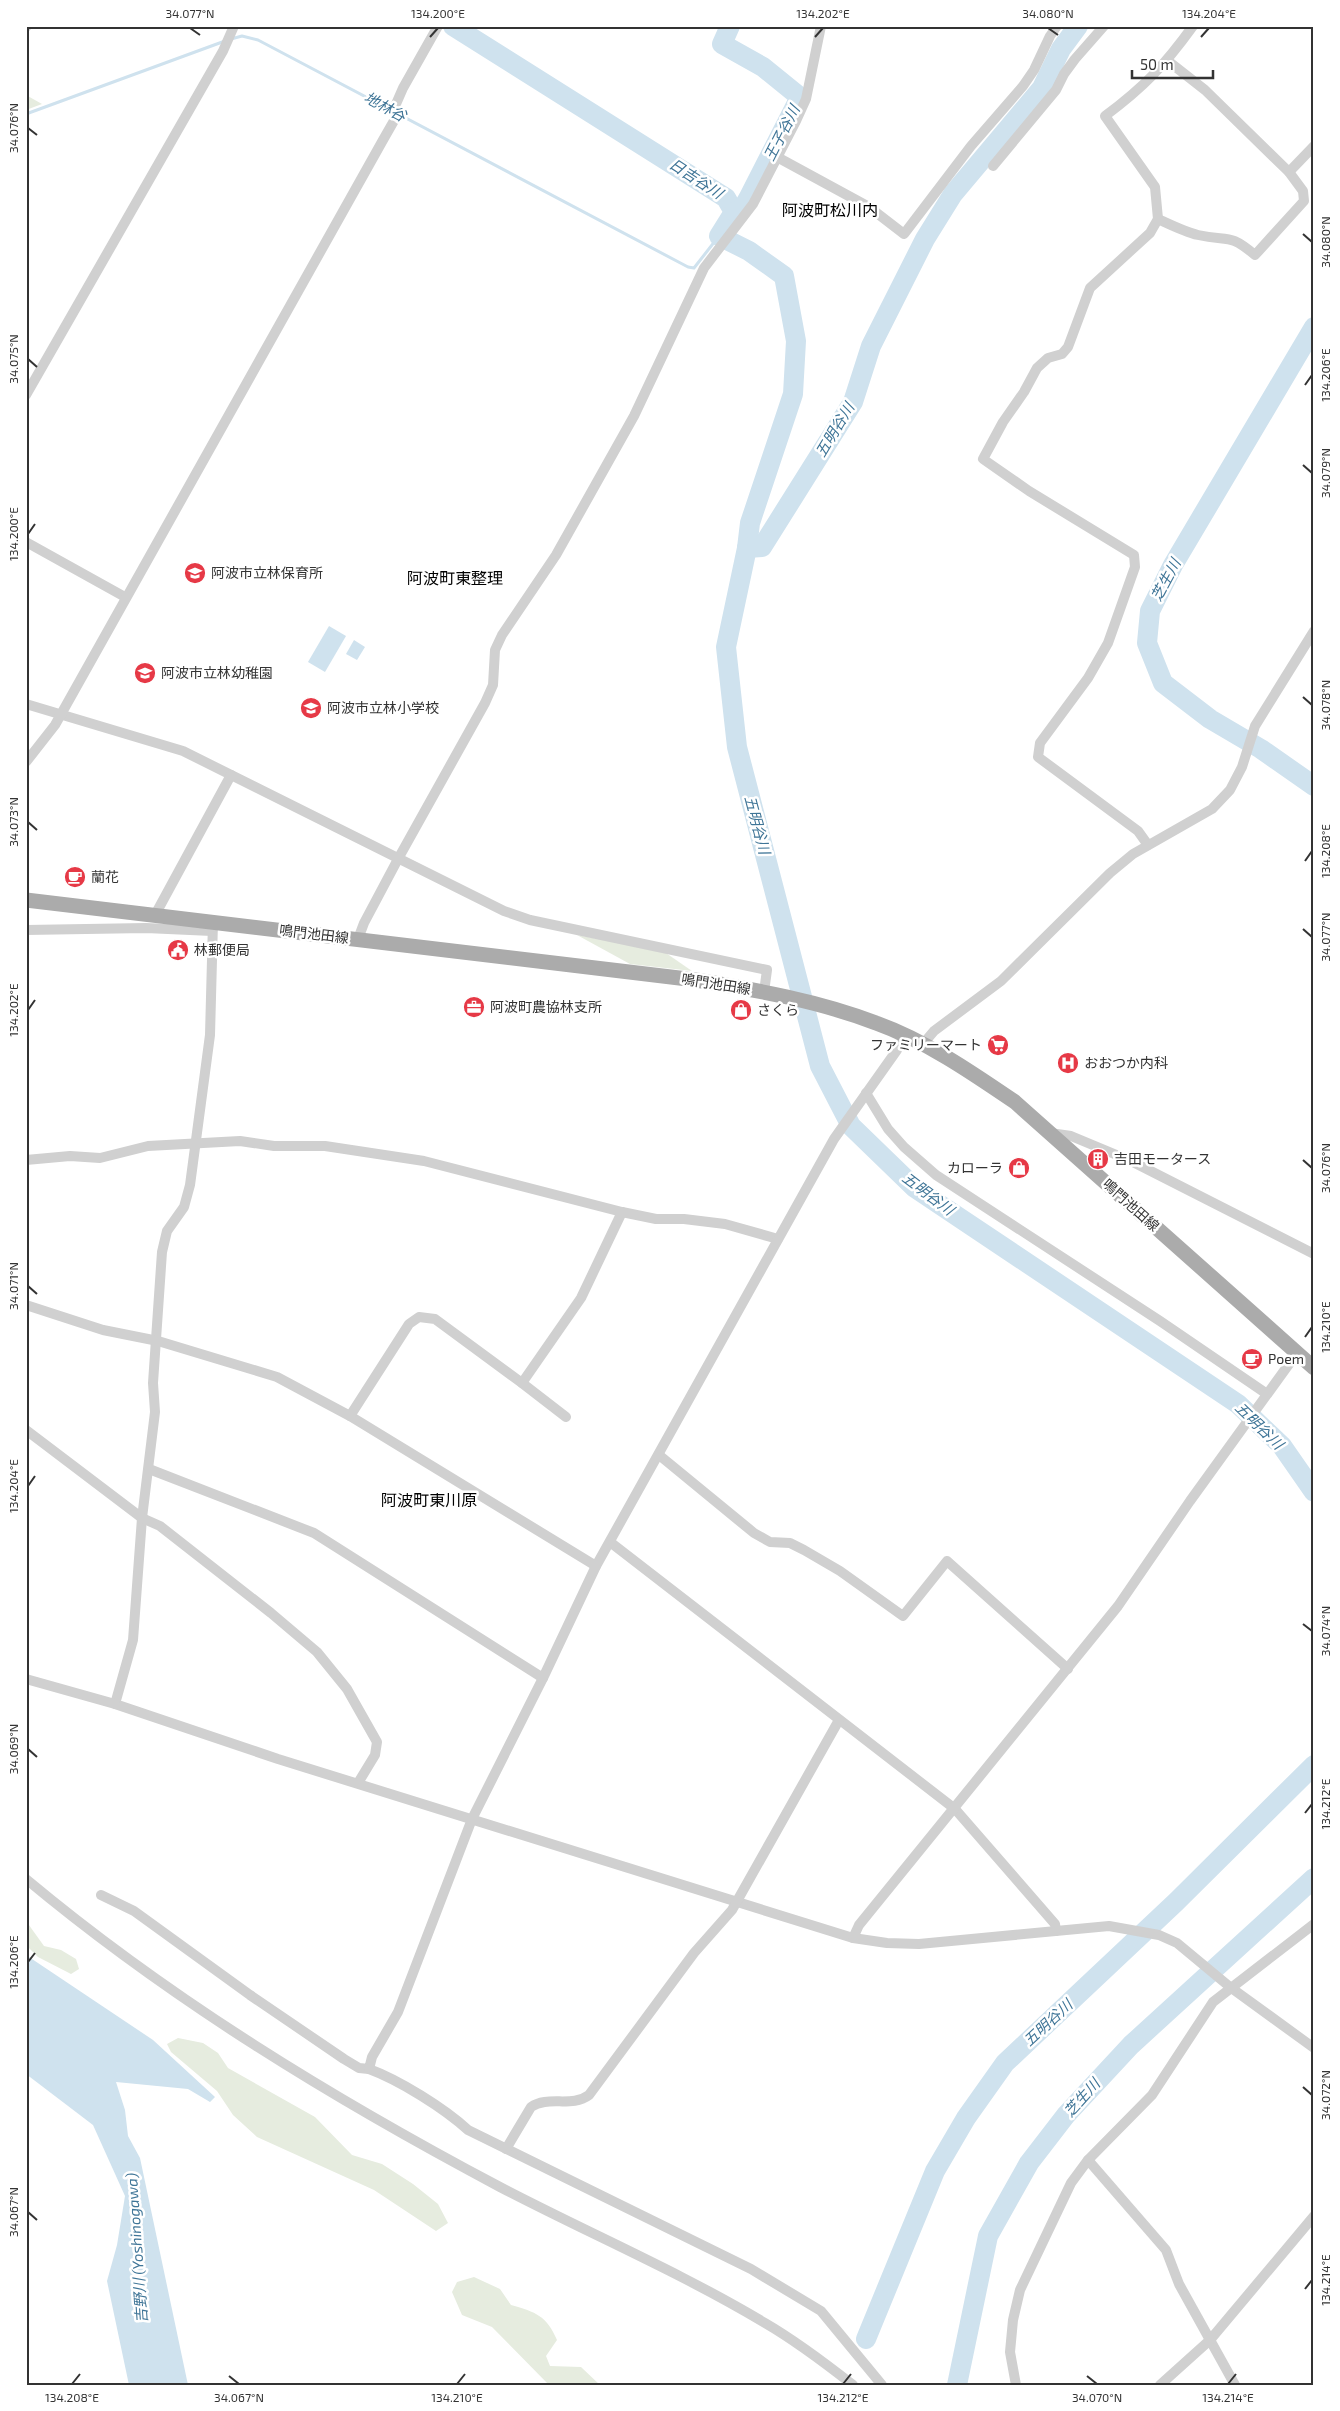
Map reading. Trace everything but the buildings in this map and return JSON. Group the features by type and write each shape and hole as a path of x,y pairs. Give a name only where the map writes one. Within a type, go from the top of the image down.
{"main road":[{"name":"鳴門池田線","path":"26,900 155,915 212,926 358,939 696,980 764,992 876,1022 923,1044 963,1067 1014,1102 1314,1368"}],"street":[{"path":"26,762 38,749 60,714 395,113 403,88 438,26"},
{"path":"358,939 364,923 398,858 485,703 493,685 495,650 502,635 556,555 634,416 704,268 745,215 777,157 806,99 821,26"},
{"path":"777,157 869,207 904,234 971,146 1023,86 1034,70 1050,36 1057,26"},
{"path":"993,166 1056,90 1064,74 1075,59 1104,26"},
{"path":"1148,845 1138,831 1038,757 1040,743 1088,678 1108,643 1135,567 1134,555 1029,491 983,459 1003,422 1024,392 1037,368 1048,358 1062,354 1068,347 1090,288 1150,233 1158,219 1154,187 1105,116 1139,91 1168,61 1193,26"},
{"path":"26,396 230,35"},
{"path":"1158,219 1198,235 1230,238 1239,241 1255,255 1304,200 1303,191 1289,172 1205,90 1168,61"},
{"path":"1289,172 1314,146"},
{"path":"26,542 125,597"},
{"path":"923,1044 934,1031 1000,981 1110,873 1148,845 1212,809 1230,790 1242,767 1255,726 1314,631"},
{"path":"26,704 183,751 504,911 530,920 767,970 764,992"},
{"path":"155,915 231,775"},
{"path":"26,930 212,926 210,1035 190,1185 184,1207 167,1232 162,1252 158,1342 153,1383 155,1412 150,1469 142,1518 133,1640 115,1704"},
{"path":"369,2069 372,2057 398,2012 472,1820 543,1678 596,1566 840,1129 897,1050 903,1034"},
{"path":"864,1095 888,1129 904,1147 936,1175 1160,1321 1266,1396"},
{"path":"1050,1132 1071,1136 1131,1161 1314,1254"},
{"path":"26,1160 70,1156 100,1158 148,1146 240,1141 274,1146 325,1146 424,1161 622,1212 656,1219 684,1219 725,1224 778,1239"},
{"path":"522,1382 581,1298 622,1212"},
{"path":"26,1305 103,1330 158,1342 277,1376 350,1416 596,1566"},
{"path":"350,1416 409,1324 419,1317 435,1319 522,1382 566,1417"},
{"path":"853,1938 860,1925 1118,1606 1190,1501 1239,1436 1297,1353"},
{"path":"26,1430 142,1518 160,1526 271,1613 317,1652 341,1681 378,1742 375,1755 358,1783"},
{"path":"659,1455 754,1533 770,1542 790,1543 811,1554 840,1571 903,1616 947,1561 1068,1669"},
{"path":"150,1469 314,1533 543,1678"},
{"path":"610,1542 955,1809 1055,1924 1056,1931"},
{"path":"26,1679 115,1704 278,1759 853,1938 919,1944 1109,1926 1159,1935 1177,1943 1230,1987 1314,2048"},
{"path":"506,2149 531,2107 538,2102 582,2101 589,2095 694,1953 732,1910 840,1720"},
{"path":"26,1879 55,1903 166,1984 266,2053 408,2138 576,2227 699,2285 759,2319 818,2358 853,2385"},
{"path":"101,1895 134,1911 250,1995 359,2068 369,2069 385,2075 455,2118 468,2130 752,2269 780,2285 826,2316 882,2385"},
{"path":"1016,2385 1010,2352 1012,2320 1020,2290 1071,2183 1088,2160 1152,2095 1213,2002 1230,1987 1266,1964 1314,1924"},
{"path":"1088,2160 1166,2250 1178,2284 1235,2385"},
{"path":"1160,2385 1210,2340 1314,2216"}],"shaded area":[{"path":"26,95 42,104 26,110"},
{"path":"577,935 663,951 692,971 630,964"},
{"path":"26,1921 44,1946 61,1950 76,1959 79,1969 71,1974 38,1957 26,1945"},
{"path":"178,2038 203,2043 218,2053 228,2068 315,2117 352,2155 382,2164 413,2184 438,2204 448,2223 436,2231 374,2190 257,2137 233,2115 217,2091 171,2052 167,2044"},
{"path":"474,2277 500,2289 511,2305 534,2313 545,2320 557,2340 546,2356 550,2366 581,2367 600,2385 549,2385 492,2327 462,2315 452,2292 457,2282"}],"water":[{"path":"329,626 346,636 325,672 308,662"},
{"path":"354,640 365,647 357,660 346,654"},
{"name":"吉野川 (Yoshinogawa)","path":"26,1955 153,2040 215,2097 210,2102 188,2089 116,2082 125,2110 128,2136 140,2158 188,2385 129,2385 107,2281 117,2245 125,2196 93,2125 26,2074"}],"waterway":[{"name":"五明谷川","path":"453,26 726,198 734,212 719,236 749,251 784,276 796,341 793,394 750,523 747,548 726,647 737,747 820,1066 851,1126 915,1188 1238,1404 1282,1446 1314,1492"},
{"name":"王子谷川","path":"730,26 722,44 763,67 800,97 748,199 742,209 734,212"},
{"name":"五明谷川","path":"747,548 762,547 853,402 871,346 925,239 953,194 1042,88 1061,49 1078,26"},
{"name":"地林谷","path":"231,39 242,36 258,40 688,267 694,268 719,236"},
{"name":"地林谷","path":"26,114 225,41"},
{"name":"芝生川","path":"1314,327 1173,565 1150,611 1147,643 1163,683 1210,719 1261,749 1314,786"},
{"name":"五明谷川","path":"866,2339 935,2171 966,2118 1005,2063 1176,1902 1314,1765"},
{"name":"芝生川","path":"957,2385 988,2236 1029,2163 1066,2115 1131,2045 1314,1878"}],"place":[{"name":"阿波市立林保育所","path":"195,573"},
{"name":"阿波市立林幼稚園","path":"145,673"},
{"name":"阿波市立林小学校","path":"311,708"},
{"name":"蘭花","path":"75,877"},
{"name":"林郵便局","path":"178,950"},
{"name":"阿波町農協林支所","path":"474,1007"},
{"name":"さくら","path":"741,1010"},
{"name":"ファミリーマート","path":"998,1045"},
{"name":"おおつか内科","path":"1068,1063"},
{"name":"吉田モータース","path":"1098,1159"},
{"name":"カローラ","path":"1019,1168"},
{"name":"Poem","path":"1252,1359"}],"district":[{"name":"阿波町松川内","path":"830,210"},
{"name":"阿波町東整理","path":"455,578"},
{"name":"阿波町東川原","path":"429,1500"}],"water label":[{"name":"日吉谷川","path":"696,179"}]}
